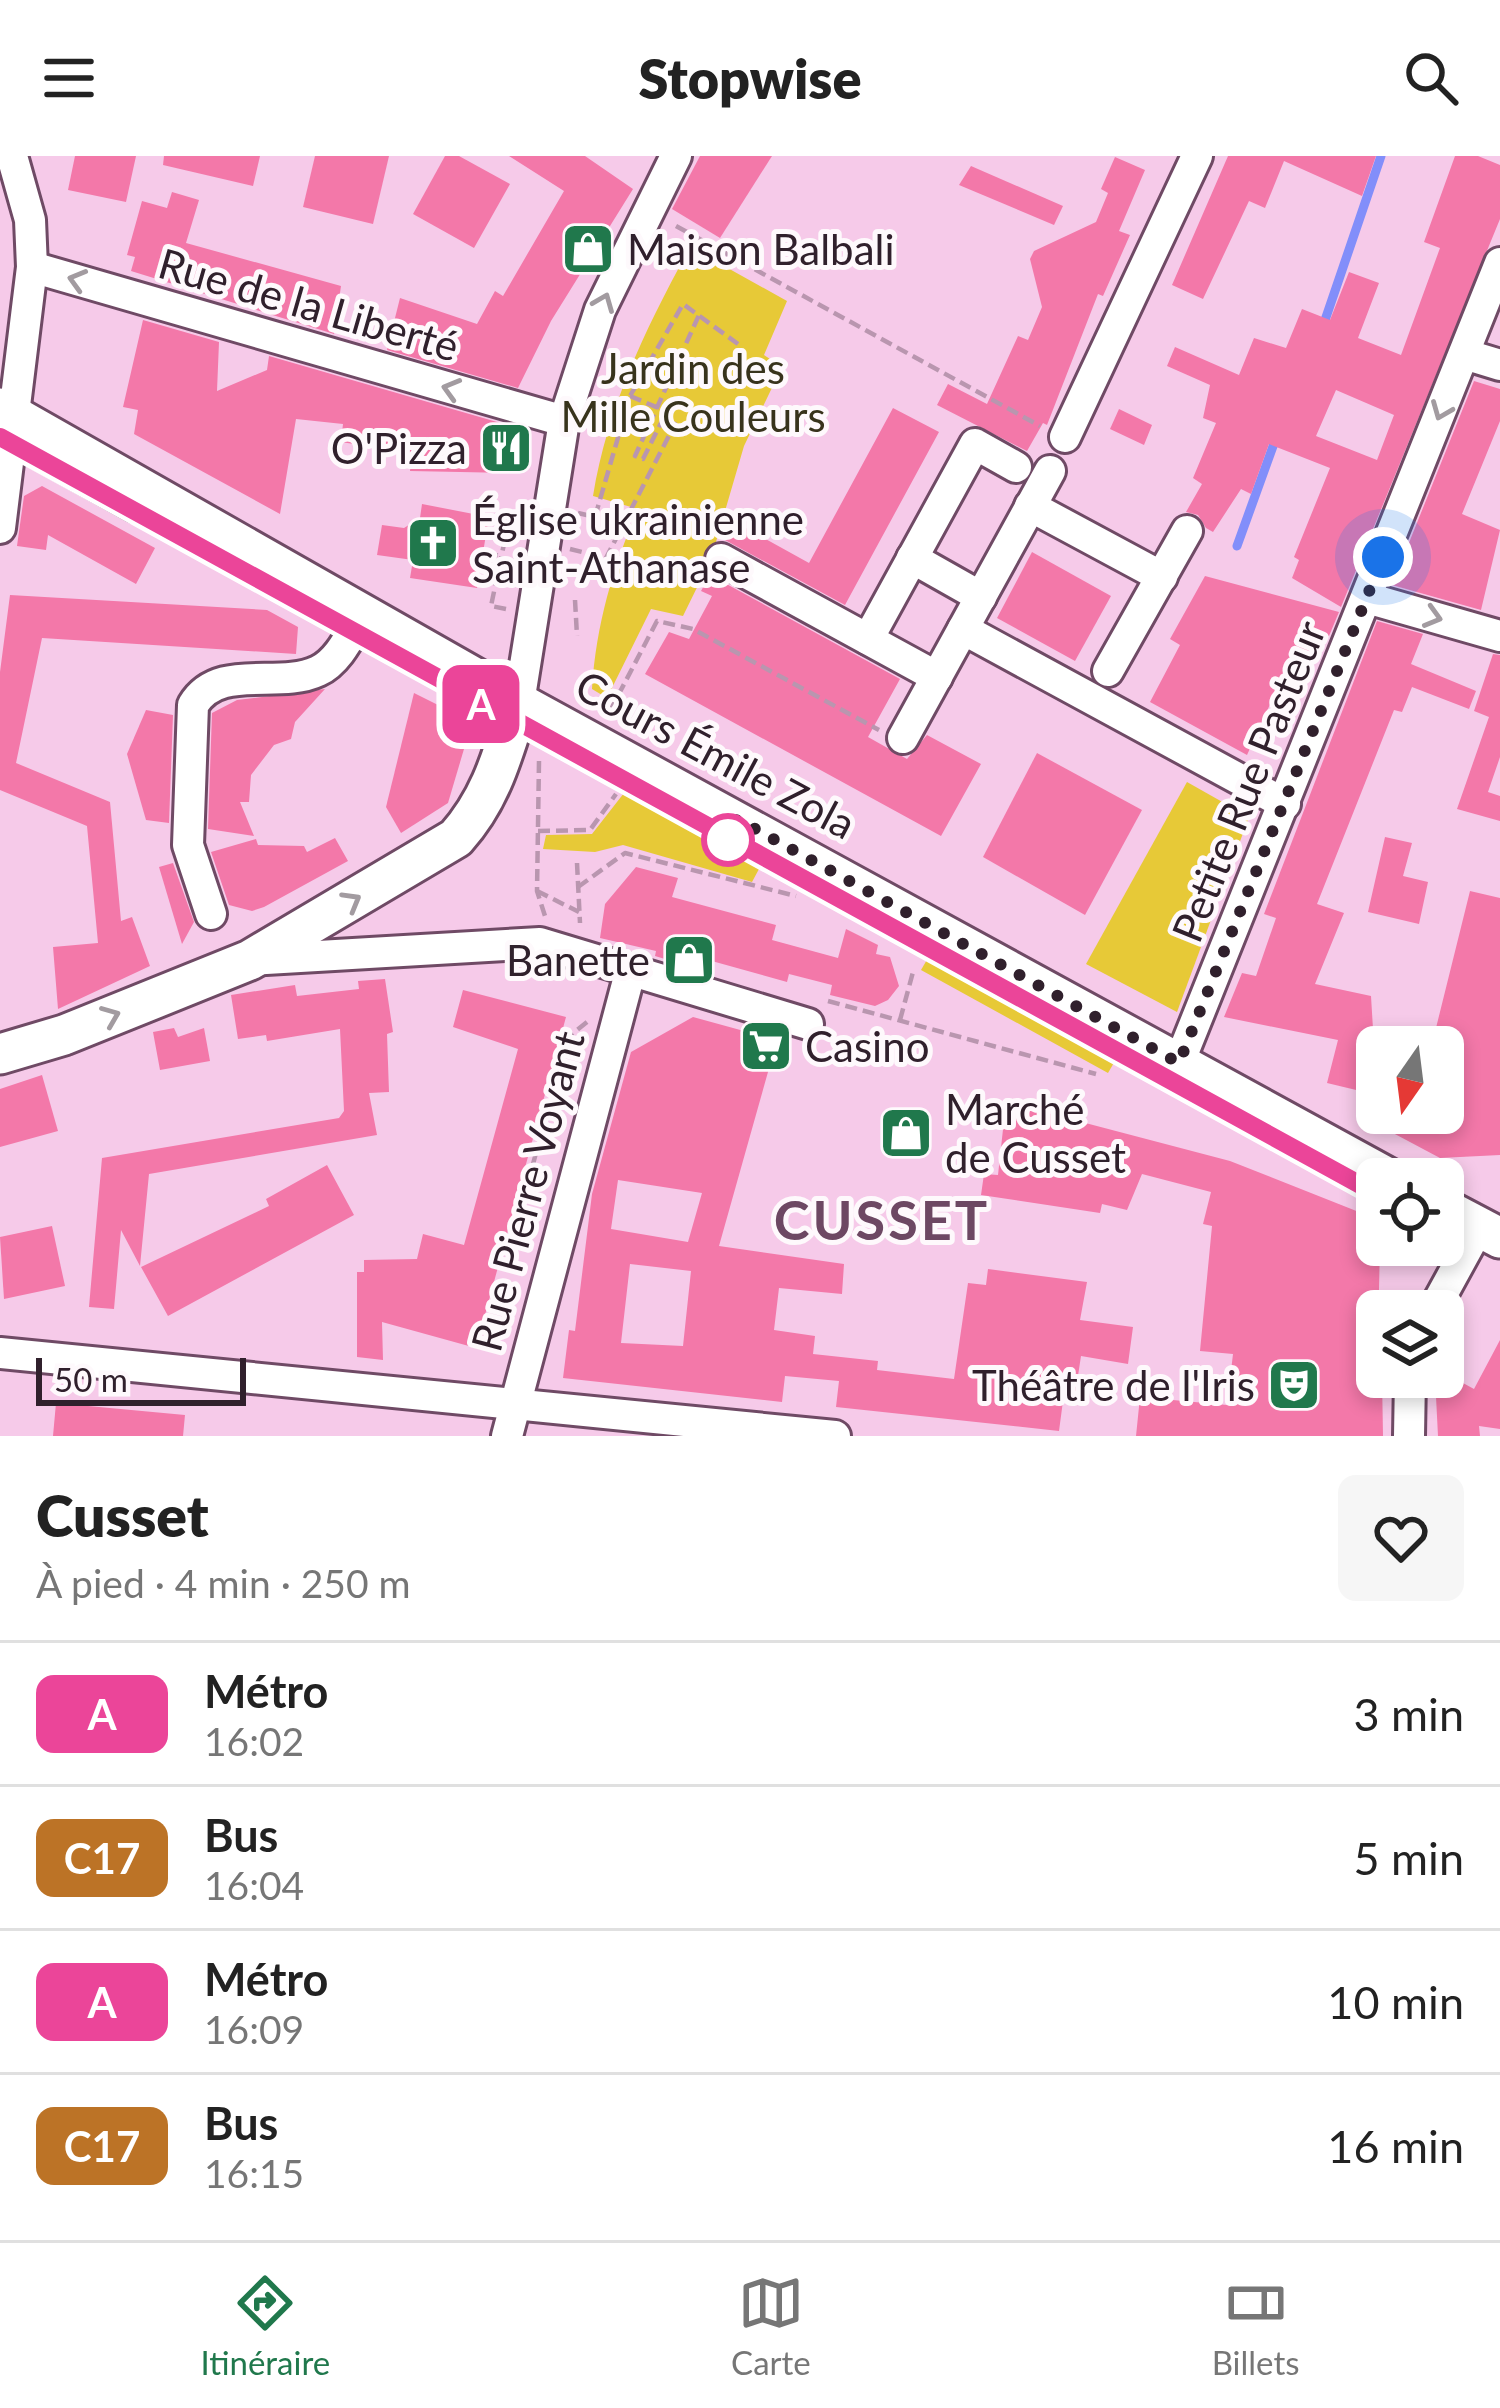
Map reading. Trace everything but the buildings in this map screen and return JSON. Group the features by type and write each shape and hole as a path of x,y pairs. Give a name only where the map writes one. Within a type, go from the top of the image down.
{"main road":[{"name":"Cours Émile Zola","path":"6,423 1356,1160"},
{"path":"0,1054 64,1035 250,960 456,838 479,812 496,778 519,703"},
{"path":"1464,1216 1493,1227"}],"street":[{"path":"0,529 6,423 32,267 30,220 12,156"},
{"path":"519,703 564,421 600,310 676,156"},
{"path":"1065,437 1197,156"},
{"name":"Petite Rue Pasteur","path":"1179,1063 1500,263"},
{"name":"Rue de la Liberté","path":"32,267 564,421"},
{"path":"1464,355 1500,365"},
{"path":"868,639 975,444 1016,467"},
{"path":"903,738 1050,471"},
{"path":"1030,506 1162,577"},
{"path":"1108,671 1187,531"},
{"path":"912,558 981,597"},
{"path":"721,559 937,677"},
{"path":"1366,598 1500,636"},
{"path":"211,914 188,845 193,705 202,691 221,682 320,671 360,619"},
{"path":"963,629 1285,804"},
{"path":"250,960 540,943 818,1012"},
{"name":"Rue Pierre Voyant","path":"507,1436 631,969"},
{"path":"1448,1290 1493,1227"},
{"path":"0,1354 835,1436"},
{"path":"1409,1436 1410,1398"}],"path":[{"path":"676,226 1065,437"},
{"path":"578,513 595,517 630,396 683,304 738,344"},
{"path":"569,549 606,558 675,424 663,419 643,459 635,456 699,315"},
{"path":"630,396 673,414"},
{"path":"509,520 491,606 512,610"},
{"path":"486,553 501,556"},
{"path":"574,600 577,636"},
{"path":"610,711 658,620 694,629 901,742 903,738"},
{"path":"539,755 537,891 544,912"},
{"path":"538,831 590,830 622,787"},
{"path":"578,887 625,853 800,896"},
{"path":"577,863 580,939"},
{"path":"537,891 579,913"},
{"path":"900,1020 913,972"},
{"path":"818,1012 900,1020 1096,1074"},
{"path":"519,1216 535,1173 567,1038 589,1020"},
{"path":"550,1101 560,1103"},
{"path":"541,1135 549,1137"},
{"path":"522,1207 536,1211"}],"green space":[{"name":"Jardin des Mille Couleurs","path":"690,247 787,301 764,355 782,367 744,446 711,559 683,616 651,609 607,698 592,689 597,642 638,509 593,496 608,430 631,368"},
{"path":"1187,782 1249,817 1177,1012 1086,964"},
{"path":"624,793 759,869 752,882 623,845 595,852 543,849 546,835 592,834"},
{"path":"932,951 1119,1054 1108,1073 921,970"}],"waterway":[{"path":"1322,329 1381,156"},
{"path":"1237,546 1276,438"}],"metro line":[{"name":"A","path":"0,437 1356,1183"}],"place":[{"name":"Maison Balbali","path":"588,249"},
{"name":"O'Pizza","path":"506,448"},
{"name":"Église ukrainienne Saint-Athanase","path":"433,543"},
{"name":"Banette","path":"689,960"},
{"name":"Casino","path":"766,1046"},
{"name":"Marché de Cusset","path":"906,1133"},
{"name":"Théâtre de l'Iris","path":"1294,1385"}],"district":[{"name":"CUSSET","path":"882,1219"}],"route":[{"path":"728,840 737,819 1179,1063 1383,557"}]}
